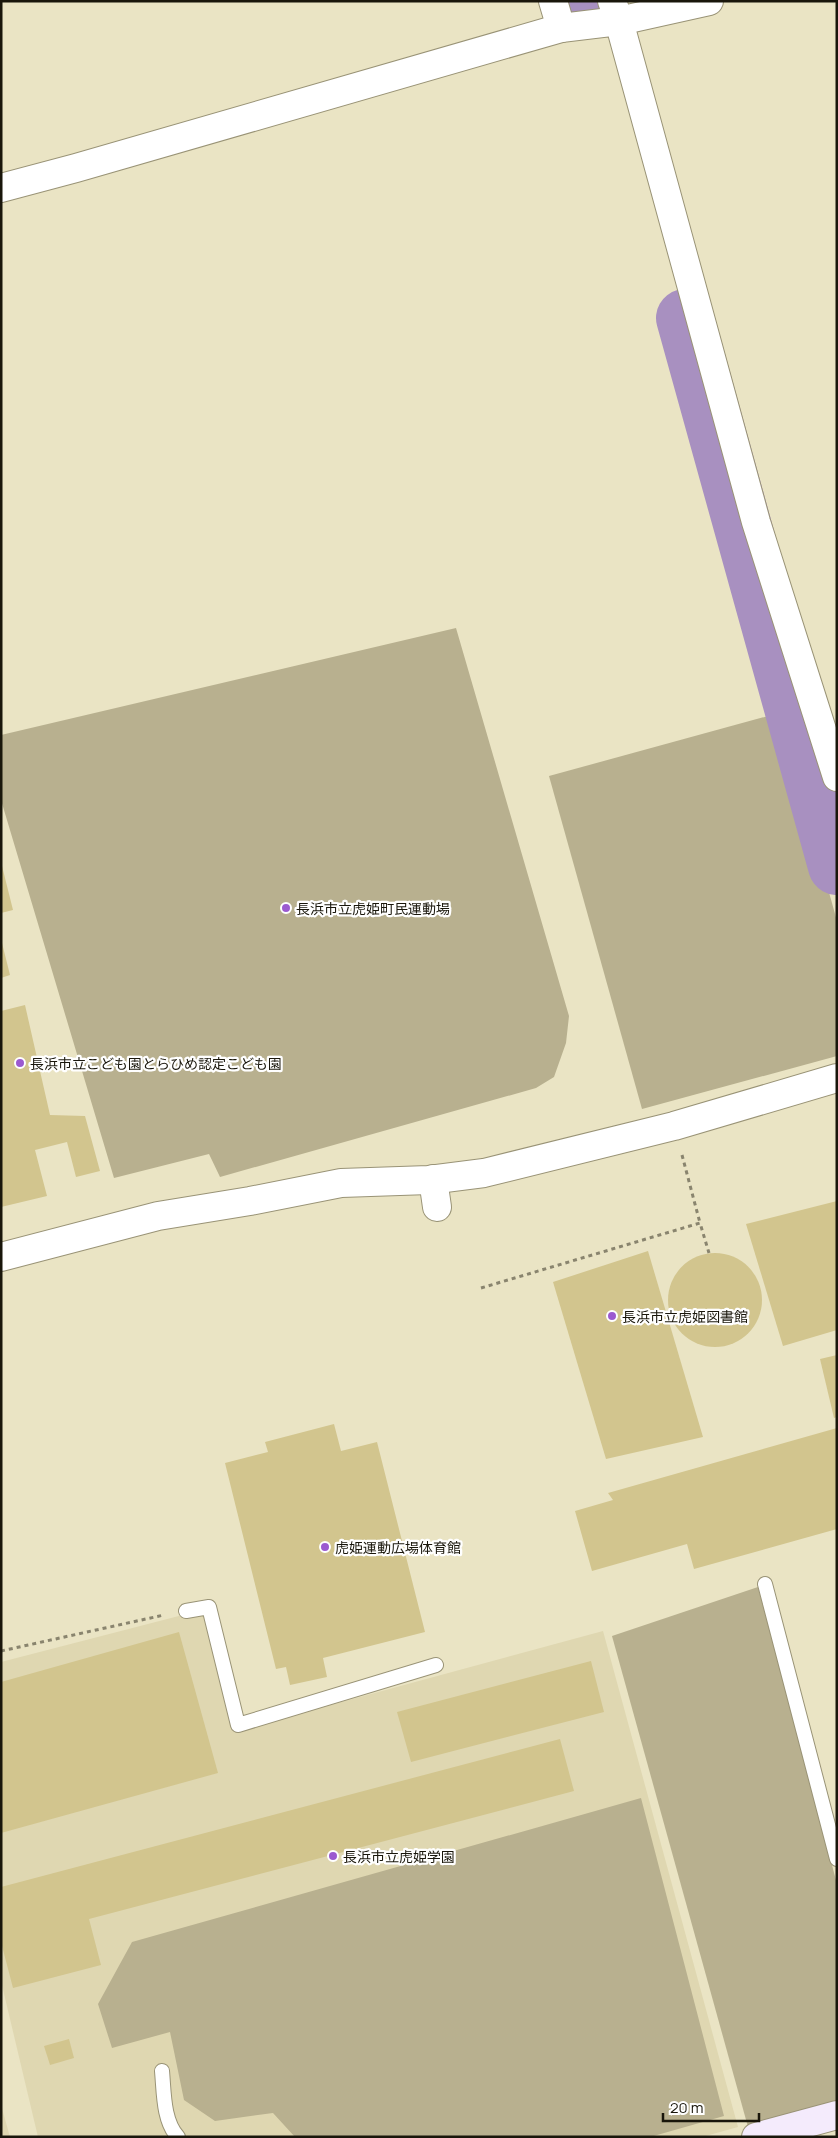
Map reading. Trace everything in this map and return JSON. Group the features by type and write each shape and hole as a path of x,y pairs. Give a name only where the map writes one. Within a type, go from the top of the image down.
{"main road":[{"path":"756,2137 837,2115"}],"street":[{"path":"554,1 561,28"},
{"path":"1,188 76,168 616,11 709,1"},
{"path":"616,11 756,522 837,777"},
{"path":"1,1258 158,1216 262,1210 341,1183 433,1179 484,1173 674,1126 837,1078"},
{"path":"433,1179 437,1207"}],"lane":[{"path":"764,1584 837,1858"},
{"path":"186,1610 210,1607 238,1725 436,1664"},
{"path":"162,2071 164,2100 171,2130 178,2137"}],"path":[{"path":"674,1126 709,1253"},
{"path":"481,1288 700,1223"},
{"path":"1,1650 186,1610"}],"shaded area":[{"name":"長浜市立虎姫町民運動場","path":"456,628 569,1016 566,1043 554,1077 536,1088 220,1177 209,1154 114,1178 1,800 1,735"},
{"path":"779,713 837,921 837,1056 642,1109 549,776"},
{"path":"758,1587 837,1884 837,2103 748,2127 612,1636"},
{"name":"長浜市立虎姫学園","path":"202,1610 235,1731 603,1631 738,2127 702,2137 38,2137 1,1981 1,1662"},
{"path":"641,1798 724,2116 650,2137 295,2137 273,2113 215,2121 184,2100 170,2032 112,2048 98,2004 132,1942"},
{"path":"1,2105 10,2137 1,2137"}],"building":[{"path":"1,862 13,910 1,913"},
{"path":"1,939 10,975 1,978"},
{"name":"長浜市立こども園とらひめ認定こども園","path":"25,1005 50,1115 85,1116 100,1171 76,1177 67,1142 35,1150 47,1196 1,1207 1,1011"},
{"path":"837,1201 837,1330 783,1346 746,1224"},
{"path":"648,1251 703,1437 606,1459 553,1282"},
{"path":"715,1253 733,1257 748,1267 758,1282 762,1300 758,1318 748,1333 733,1343 715,1347 697,1343 682,1333 672,1318 668,1300 672,1282 682,1267 697,1257"},
{"path":"837,1355 837,1417 834,1418 820,1359"},
{"name":"虎姫運動広場体育館","path":"334,1424 341,1451 377,1442 425,1632 323,1658 327,1677 290,1685 286,1667 276,1669 225,1463 268,1452 265,1442"},
{"path":"837,1428 837,1529 694,1569 687,1544 592,1571 575,1511 613,1500 608,1493"},
{"path":"179,1632 218,1773 1,1833 1,1682"},
{"path":"591,1661 604,1712 411,1762 397,1712"},
{"path":"560,1739 574,1791 89,1919 101,1965 13,1988 1,1942 1,1887"},
{"path":"69,2039 74,2058 50,2065 44,2046"}],"waterway":[{"path":"685,318 837,866"}],"place":[{"name":"長浜市立虎姫町民運動場","path":"286,908"},
{"name":"長浜市立こども園とらひめ認定こども園","path":"20,1063"},
{"name":"長浜市立虎姫図書館","path":"612,1316"},
{"name":"虎姫運動広場体育館","path":"325,1547"},
{"name":"長浜市立虎姫学園","path":"333,1856"}]}
